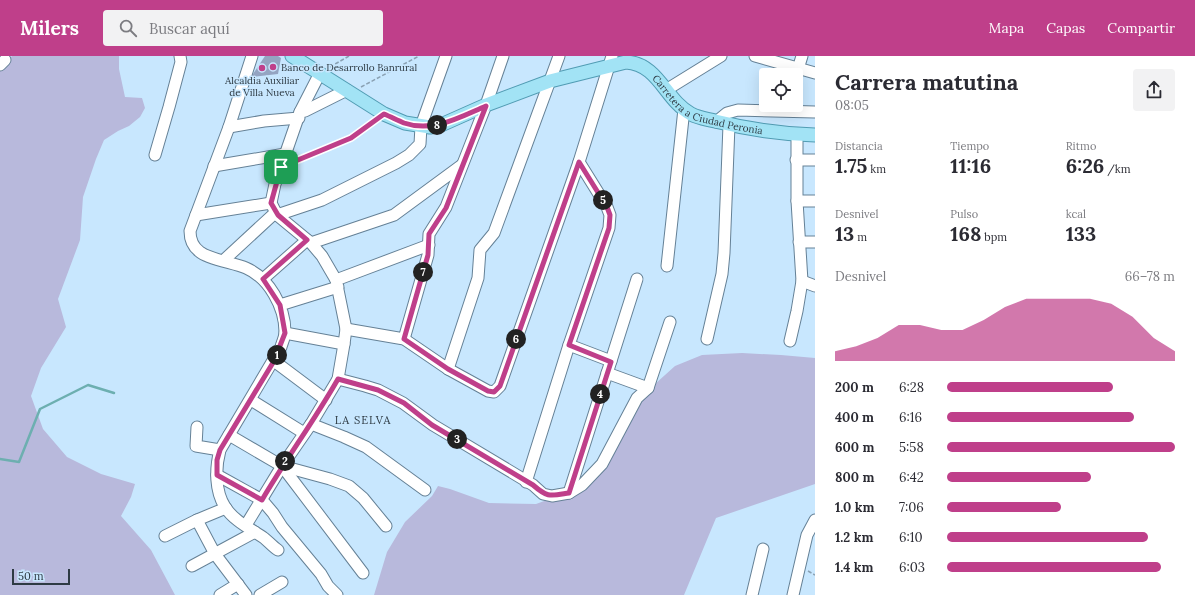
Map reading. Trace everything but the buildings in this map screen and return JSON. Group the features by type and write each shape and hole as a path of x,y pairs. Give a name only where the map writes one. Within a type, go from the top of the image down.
{"main road":[{"name":"Carretera a Ciudad Peronia","path":"292,56 384,114 405,123 421,126 430,127 441,125 550,81 610,61 633,62 653,72 666,90 684,109 691,114 723,123 797,135 815,135"}],"street":[{"path":"155,155 169,107 180,62 180,56"},
{"path":"252,56 229,127 190,231 192,242 203,255 247,268 263,279 280,305 285,333 274,361 229,434 220,450 217,460 218,490 226,508 233,516 278,550"},
{"path":"196,215 275,210 322,200 403,159 420,144 421,126 446,56"},
{"path":"404,339 428,255 429,234 446,208 486,106 503,56"},
{"path":"448,369 478,278 480,250 494,233 559,56"},
{"path":"666,90 721,56"},
{"path":"755,56 795,68"},
{"path":"798,68 802,56"},
{"path":"346,329 404,339 448,369 488,391 494,392 500,386 579,162 610,61"},
{"path":"803,70 815,73"},
{"path":"224,260 275,210 281,167 285,154 299,115 320,73"},
{"path":"229,127 299,115 349,91"},
{"path":"667,266 684,109"},
{"path":"707,339 722,274 723,123 727,113 738,110 815,112"},
{"path":"790,341 802,281 797,201 797,135"},
{"path":"214,166 285,154"},
{"path":"796,160 815,160"},
{"path":"526,482 569,345 609,228 610,215 579,162"},
{"path":"263,279 309,242 394,215 462,165"},
{"path":"797,201 815,201"},
{"path":"246,525 338,379 346,329 337,284 322,256 275,210"},
{"path":"799,242 815,242"},
{"path":"280,305 337,284 429,245"},
{"path":"569,493 638,279"},
{"path":"802,281 815,286"},
{"path":"338,379 378,390 404,403 432,425 526,482 543,494 552,496 569,493 582,485 602,464 637,398 648,388 670,322"},
{"path":"285,333 344,344"},
{"path":"569,345 611,362"},
{"path":"274,361 326,400"},
{"path":"607,373 648,388"},
{"path":"251,400 308,428 344,437 366,447 425,490"},
{"path":"197,427 196,446 220,450"},
{"path":"229,434 282,466 330,479 349,486 363,498 386,526"},
{"path":"282,466 362,573"},
{"path":"217,475 262,500 321,574 328,586 337,595"},
{"path":"165,536 226,508"},
{"path":"197,520 215,554 246,595"},
{"path":"793,595 807,535 815,521"},
{"path":"192,566 255,532"},
{"path":"752,595 763,549"},
{"path":"260,595 282,582"},
{"path":"220,595 238,584"}],"path":[{"path":"320,73 349,56"},
{"path":"349,91 419,56"},
{"path":"281,167 351,138 384,114"}],"shaded area":[{"path":"12,56 119,56 119,69 125,97 142,98 145,108 140,117 129,126 104,140 96,159 83,197 80,240 58,299 66,327 41,368 31,396 43,429 67,457 101,474 135,484 131,497 121,516 151,550 175,595 0,595 0,68"},
{"path":"742,353 815,358 815,484 716,518 684,595 374,595 387,552 405,522 432,496 438,486 489,503 536,504 572,491 604,461 645,393 675,366 702,355"}],"waterway":[{"path":"0,459 19,462 40,409 88,385 114,393"}],"place":[{"name":"Banco de Desarrollo Banrural","path":"273,67"},
{"name":"Alcaldia Auxiliar de Villa Nueva","path":"262,68"}],"district":[{"name":"LA SELVA","path":"363,420"}],"route":[{"path":"486,106 446,208 429,234 428,255 404,339 448,369 488,391 494,392 500,386 579,162 607,207 610,215 609,228 569,345 611,362 569,493 552,496 543,494 533,485 432,425 404,403 378,390 338,379 262,500 217,475 217,460 220,450 274,361 281,347 285,333 280,305 263,279 307,240 278,215 271,203 281,167 351,138 384,114 405,123 430,127 441,125 486,106"}]}
